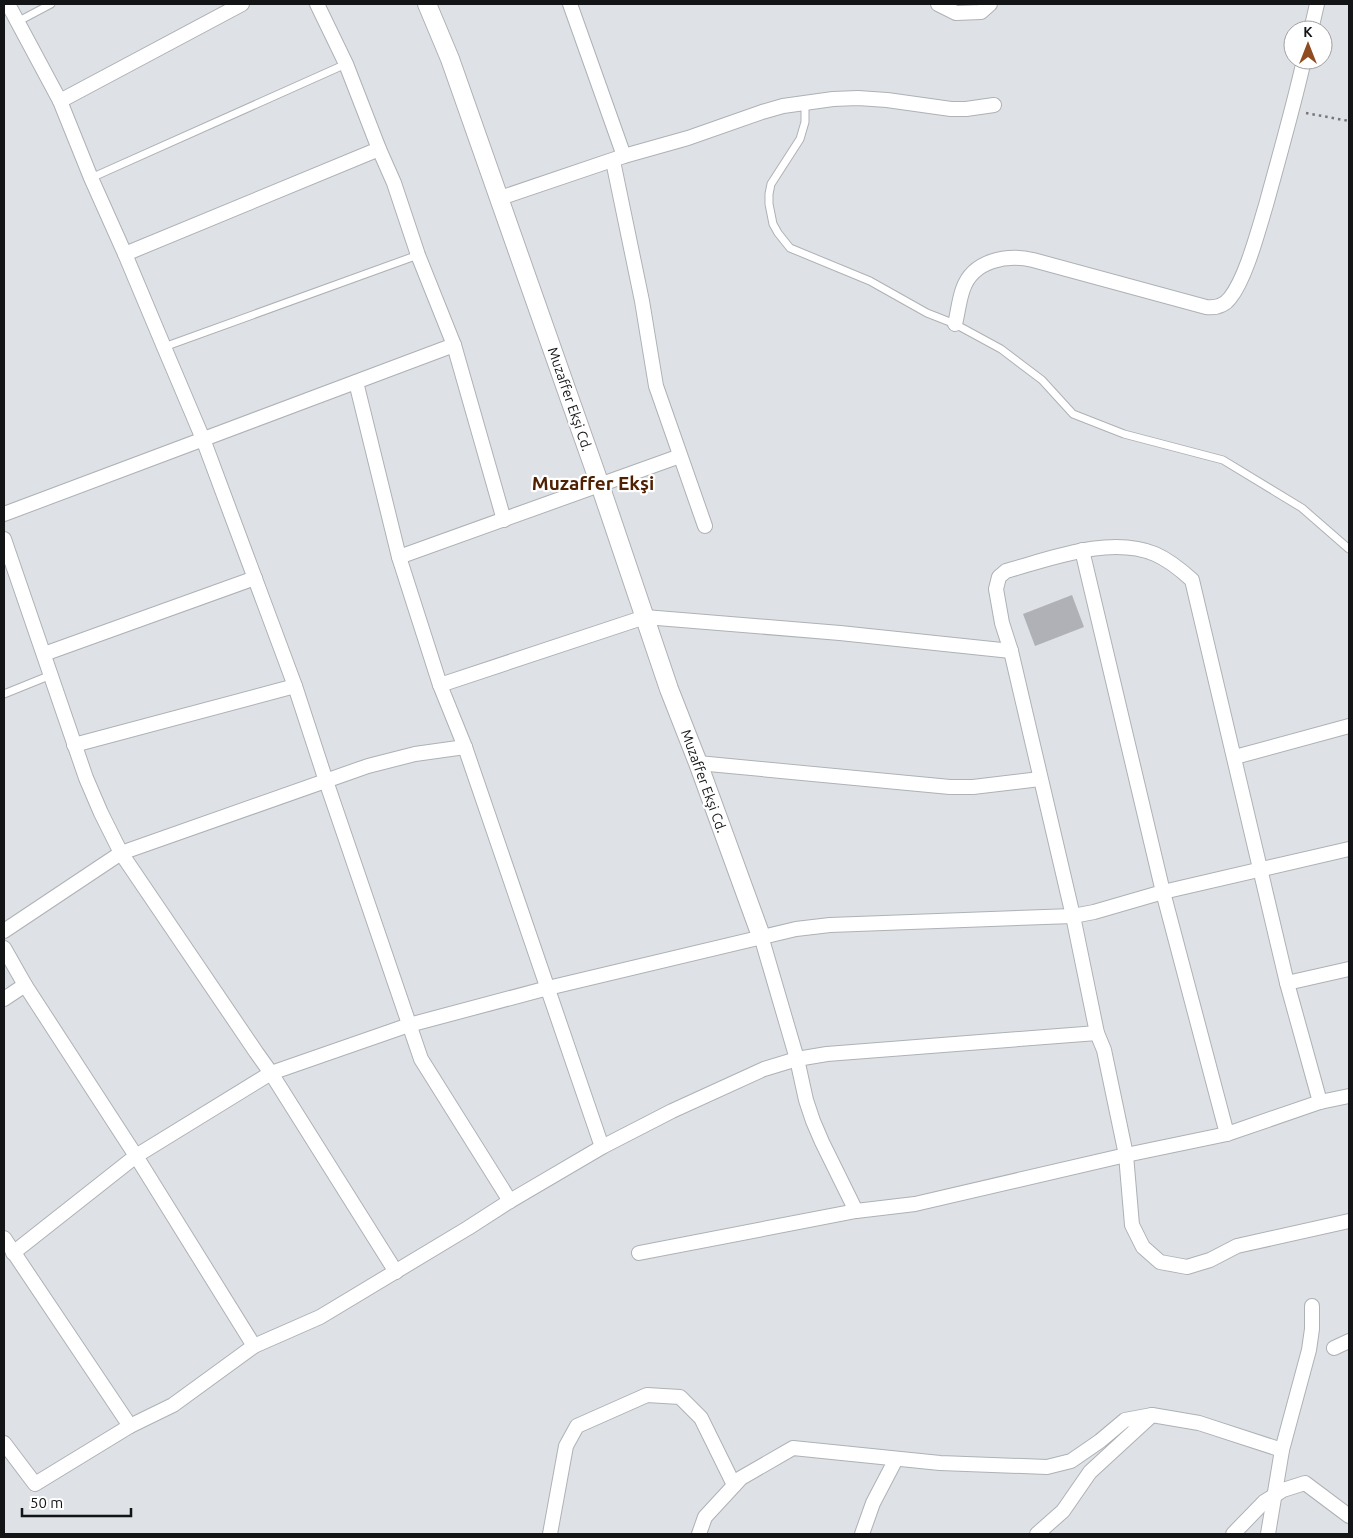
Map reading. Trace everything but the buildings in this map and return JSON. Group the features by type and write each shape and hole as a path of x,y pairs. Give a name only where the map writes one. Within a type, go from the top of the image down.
{"street":[{"path":"8,4 60,101 203,439 295,686 421,1059 510,1201"},
{"path":"60,101 242,4"},
{"path":"317,4 346,64 394,183 418,254 454,346 504,520"},
{"name":"Muzaffer Ekşi Cd.","path":"426,4 450,59 500,198 669,689 761,936"},
{"path":"570,4 619,158 656,386 704,526"},
{"path":"938,4 956,13 981,12 990,4"},
{"path":"1313,20 1317,4"},
{"path":"955,324 963,288 968,280 990,262 1010,257 1033,260 1206,307 1214,308 1226,302 1231,297 1244,272 1253,246 1302,70"},
{"path":"500,198 619,158 688,138 762,112 806,102 858,98 951,109 994,105"},
{"path":"126,254 379,149"},
{"path":"4,512 454,346"},
{"path":"356,382 399,557 440,685 465,747 602,1147"},
{"path":"399,557 680,456"},
{"path":"4,539 74,745 101,813 121,853 271,1073 396,1272"},
{"path":"1320,1102 1287,983 1192,580 1175,566 1154,554 1129,547 1082,550 1006,571 999,577 996,589 1002,623 1011,651 1097,1032 1104,1050 1126,1155 1132,1225 1143,1247 1160,1262 1186,1266 1210,1260 1237,1246 1349,1221"},
{"path":"1082,550 1163,892 1227,1134"},
{"path":"44,654 255,578"},
{"path":"440,685 645,617 840,633 1011,651"},
{"path":"74,745 295,686"},
{"path":"1235,757 1349,726"},
{"path":"4,931 121,853 390,760 465,747"},
{"path":"698,763 950,787 973,787 1040,779"},
{"path":"13,1253 136,1156 271,1073 409,1025 548,988 796,928 830,925 1072,916 1094,912 1163,892 1349,849"},
{"path":"761,936 813,1121 856,1211"},
{"path":"4,948 25,985 136,1156 254,1346"},
{"path":"1287,983 1349,969"},
{"path":"4,999 25,985"},
{"path":"4,1443 35,1484 130,1426 173,1405 254,1346 320,1317 602,1147 672,1111 764,1069 797,1059 827,1054 1097,1032"},
{"path":"639,1252 856,1211 915,1204 1126,1155 1227,1134 1320,1102 1349,1096"},
{"path":"4,1238 130,1426"},
{"path":"1268,1534 1282,1450 1309,1350 1312,1329 1312,1306"},
{"path":"1334,1348 1349,1341"},
{"path":"550,1534 566,1446 577,1426 647,1395 680,1397 701,1418 734,1485"},
{"path":"699,1534 706,1517 740,1478 793,1448 940,1463 1047,1467 1072,1462 1125,1420 1152,1415 1199,1423 1282,1450"},
{"path":"1037,1534 1063,1511 1090,1472 1152,1415"},
{"path":"862,1534 873,1503 896,1459"},
{"path":"1233,1534 1264,1502 1283,1490 1305,1483 1349,1516"}],"lane":[{"path":"18,22 51,4"},
{"path":"91,178 346,64"},
{"path":"806,102 805,122 800,140 771,184 769,204 773,224 790,248 870,281 927,313 955,324 1000,349 1042,380 1074,414 1124,434 1223,460 1302,508 1349,549"},
{"path":"164,347 418,254"},
{"path":"4,694 50,675"}],"path":[{"path":"1292,110 1349,121"}],"district":[{"name":"Muzaffer Ekşi","path":"593,483"}]}
